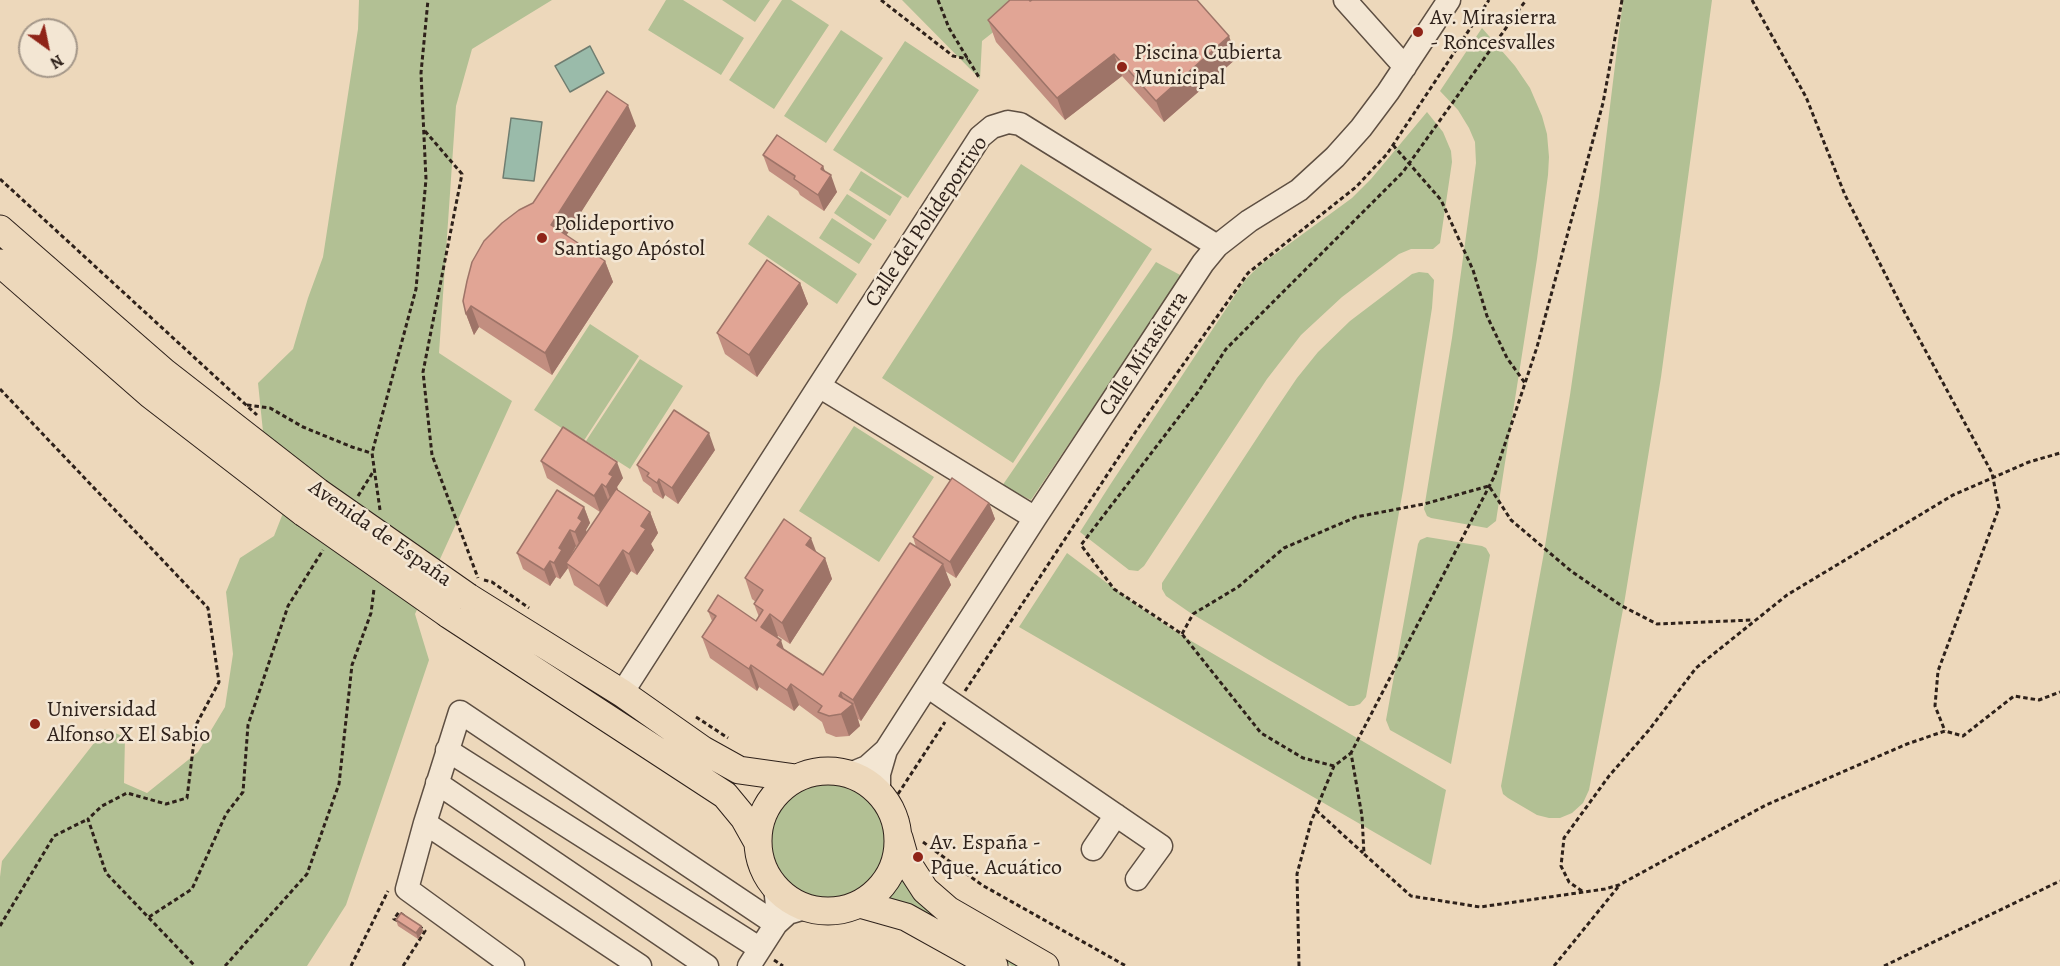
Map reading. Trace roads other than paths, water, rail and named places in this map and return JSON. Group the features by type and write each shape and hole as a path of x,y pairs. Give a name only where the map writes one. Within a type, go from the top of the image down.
{"main road":[{"name":"Avenida de España","path":"0,229 311,503"},
{"name":"Avenida de España","path":"0,263 151,395 311,503 467,592 622,693 703,750 739,770 798,771"},
{"name":"Avenida de España","path":"467,592 725,795 744,818 758,843"},
{"path":"909,832 889,877 877,893 860,904 837,911 805,908 789,900 775,887 760,859 758,843 762,817 775,794 798,771 813,772 847,767 865,780 889,792 893,813 909,832 905,859 925,890 948,910 1045,966"},
{"path":"860,904 906,917 994,966"}],"street":[{"path":"1345,0 1405,67"},
{"name":"Calle Mirasierra","path":"889,792 879,774 886,750 1203,263 1217,246 1249,221 1299,190 1335,157 1361,128 1449,0"},
{"name":"Calle del Polideportivo","path":"622,693 980,137 992,128 1008,122 1020,124 1217,246"},
{"path":"819,386 1035,518"},
{"path":"927,686 1161,846 1137,879"},
{"path":"513,966 407,889 424,823 460,712 776,924"},
{"path":"447,750 754,957 776,924 788,913 805,908"},
{"name":"Calle Mirasierra","path":"847,767 867,766 886,750"},
{"path":"437,783 707,966"},
{"path":"1093,849 1116,815"},
{"path":"424,823 640,966"},
{"path":"775,887 776,924"}],"place":[{"name":"Av. Mirasierra - Roncesvalles","path":"1418,32"},
{"name":"Piscina Cubierta Municipal","path":"1122,67"},
{"name":"Polideportivo Santiago Apóstol","path":"542,238"},
{"name":"Universidad Alfonso X El Sabio","path":"35,724"},
{"name":"Av. España - Pque. Acuático","path":"918,857"}]}
